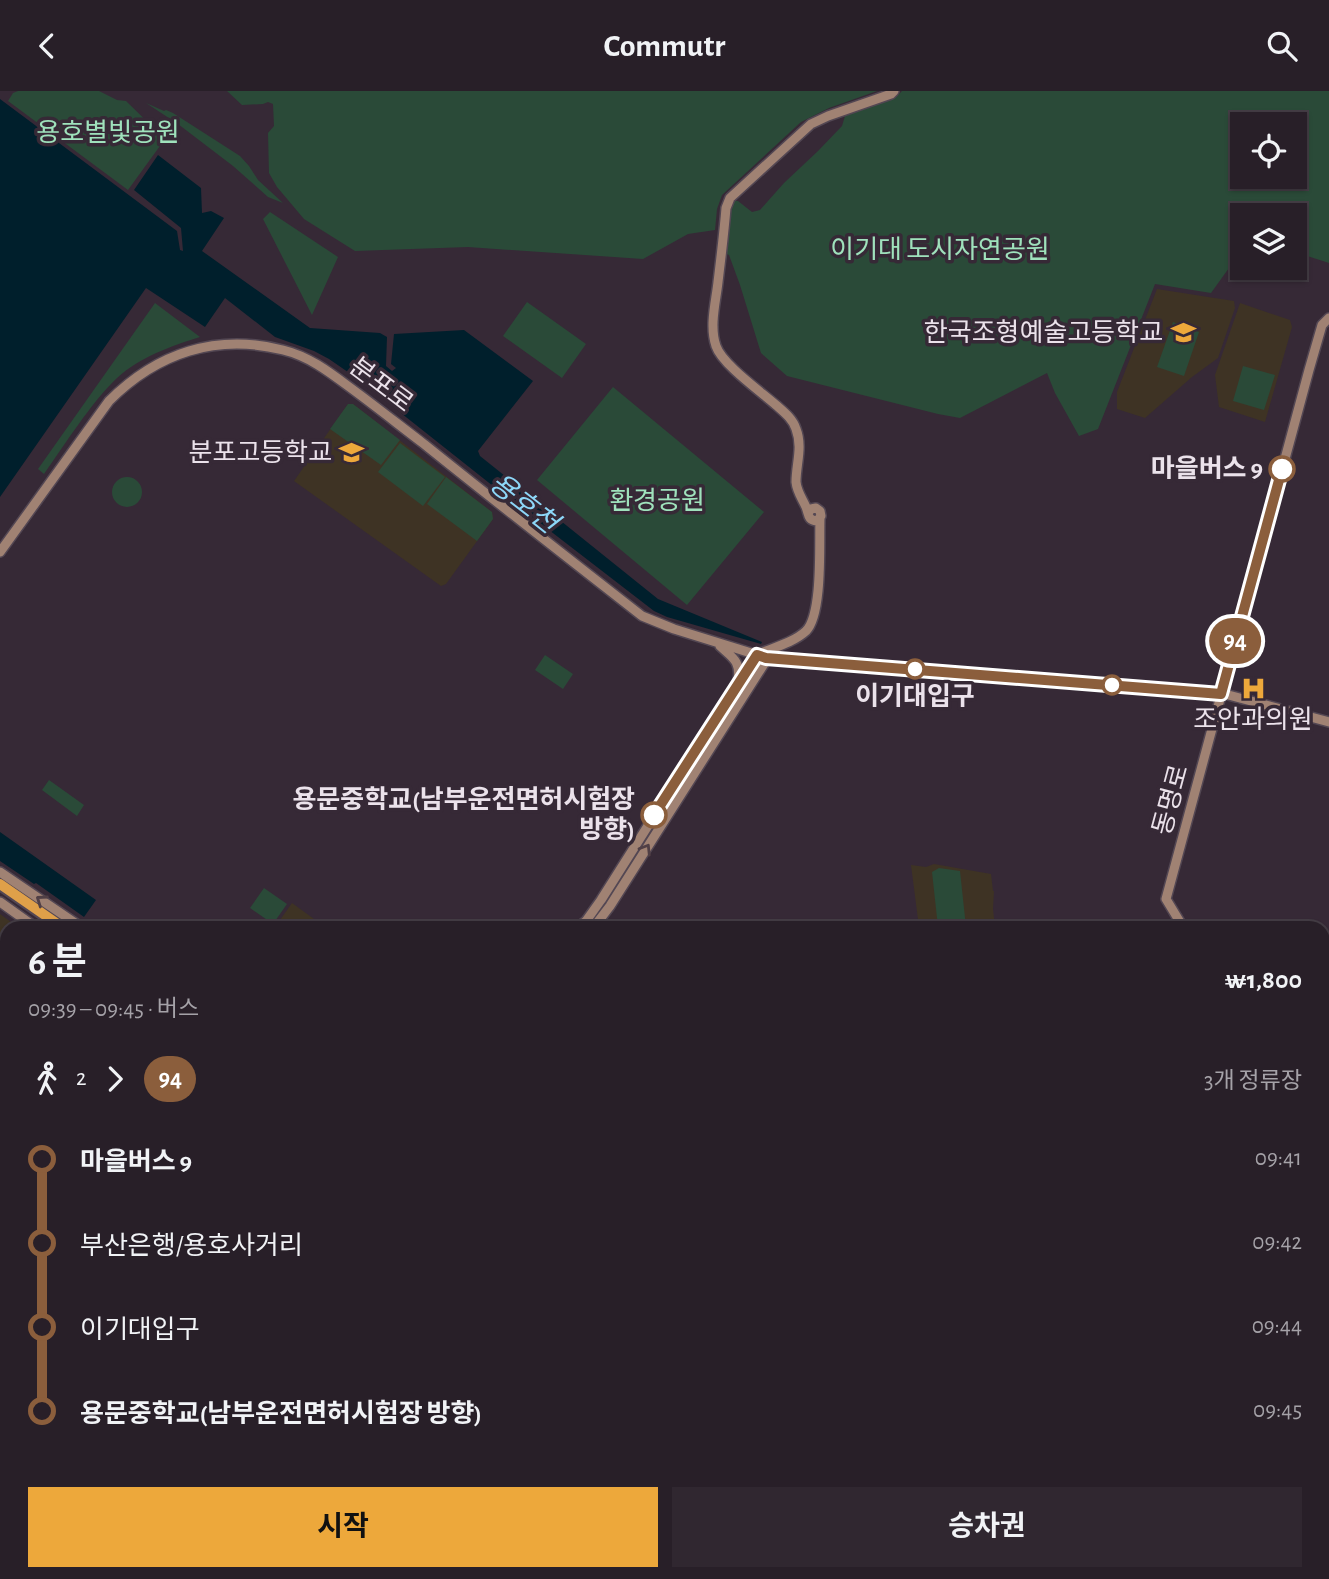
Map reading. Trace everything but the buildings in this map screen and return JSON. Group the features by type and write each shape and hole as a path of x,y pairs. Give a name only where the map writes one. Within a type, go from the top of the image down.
{"highway":[{"path":"0,884 53,921"},
{"path":"0,893 41,921"}],"main road":[{"path":"586,921 735,688 762,657 805,632 815,614 819,539 814,515 798,494 796,482 799,439 796,427 786,414 723,359 716,345 713,328 726,208 730,198 811,124 894,91"},
{"name":"동명로","path":"1180,921 1166,899 1309,370 1322,325 1329,318"},
{"name":"분포로","path":"0,552 108,401 124,385 142,372 195,348 258,344 290,351 317,363 642,616 674,629 762,657 1221,694 1329,722"},
{"path":"717,643 736,660 739,669 729,718"},
{"path":"599,921 729,718 762,657"},
{"path":"0,871 72,921"},
{"path":"0,902 27,921"}],"shaded area":[{"name":"한국조형예술고등학교","path":"1157,289 1234,301 1235,308 1218,358 1145,418 1117,409 1117,392"},
{"path":"1240,303 1290,320 1292,327 1265,422 1219,407 1215,375"},
{"path":"348,404 353,404 492,512 493,519 446,584 441,586 294,481"},
{"path":"934,864 991,874 994,921 918,921 911,865 926,867"},
{"path":"292,903 317,921 279,921"},
{"path":"0,914 10,921 0,921"}],"green space":[{"name":"용호별빛공원","path":"99,91 117,100 126,101 165,139 128,190 8,101 13,93"},
{"path":"227,91 877,91 829,108 801,122 722,195 717,209 715,230 688,234 643,259 468,247 355,251 304,219 277,187 269,173 268,133 274,126 273,104 268,102 242,105"},
{"name":"이기대 도시자연공원","path":"902,91 1329,91 1329,263 1307,256 1307,203 1230,203 1230,267 1211,293 1155,284 1098,429 1079,436 1047,373 960,418 787,376 761,353 729,255 724,253 727,211 733,201 738,201 752,212 760,210 842,126 845,116 896,97"},
{"path":"146,103 173,113 240,156 258,180 283,203 268,197 233,166"},
{"path":"270,212 338,257 312,315 263,219"},
{"path":"527,302 586,344 562,378 503,336"},
{"path":"155,303 200,337 146,358 117,378 88,412 44,474 38,469"},
{"path":"1173,322 1199,332 1184,376 1157,367"},
{"path":"1243,366 1275,375 1264,410 1233,401"},
{"name":"환경공원","path":"613,387 764,512 687,605 537,480"},
{"path":"348,404 353,404 400,440 381,465 330,429"},
{"path":"400,443 445,477 423,506 378,472"},
{"path":"127,477 138,481 142,492 138,503 127,507 116,503 112,492 116,481"},
{"path":"446,477 492,512 493,519 477,541 427,504"},
{"path":"545,655 573,674 563,689 535,670"},
{"path":"49,780 84,805 77,816 42,790"},
{"path":"939,868 960,871 965,921 937,921 932,872"},
{"path":"264,888 287,904 275,921 269,921 250,908"}],"water":[{"name":"용호천","path":"0,99 177,231 180,250 183,251 181,228 134,190 158,155 201,188 202,213 211,211 224,218 202,251 310,328 380,333 387,337 386,366 392,371 396,368 391,364 394,334 464,330 533,381 478,451 480,456 658,599 762,642 761,644 654,611 358,379 314,351 275,337 225,298 205,327 146,288 0,497"},
{"path":"0,832 96,900 84,917 0,861"}],"pier":[{"path":"286,345 308,351 337,365 652,613 758,647 666,620 652,614 356,382 312,354"}],"bus line":[{"name":"94","path":"654,815 757,655 766,658 1221,694 1282,469"}],"place":[{"name":"한국조형예술고등학교","path":"1183,333"},
{"name":"분포고등학교","path":"352,453"},
{"name":"마을버스 9","path":"1282,469"},
{"name":"이기대입구","path":"915,669"},
{"name":"조안과의원","path":"1253,688"},
{"name":"용문중학교(남부운전면허시험장 방향)","path":"654,815"}]}
